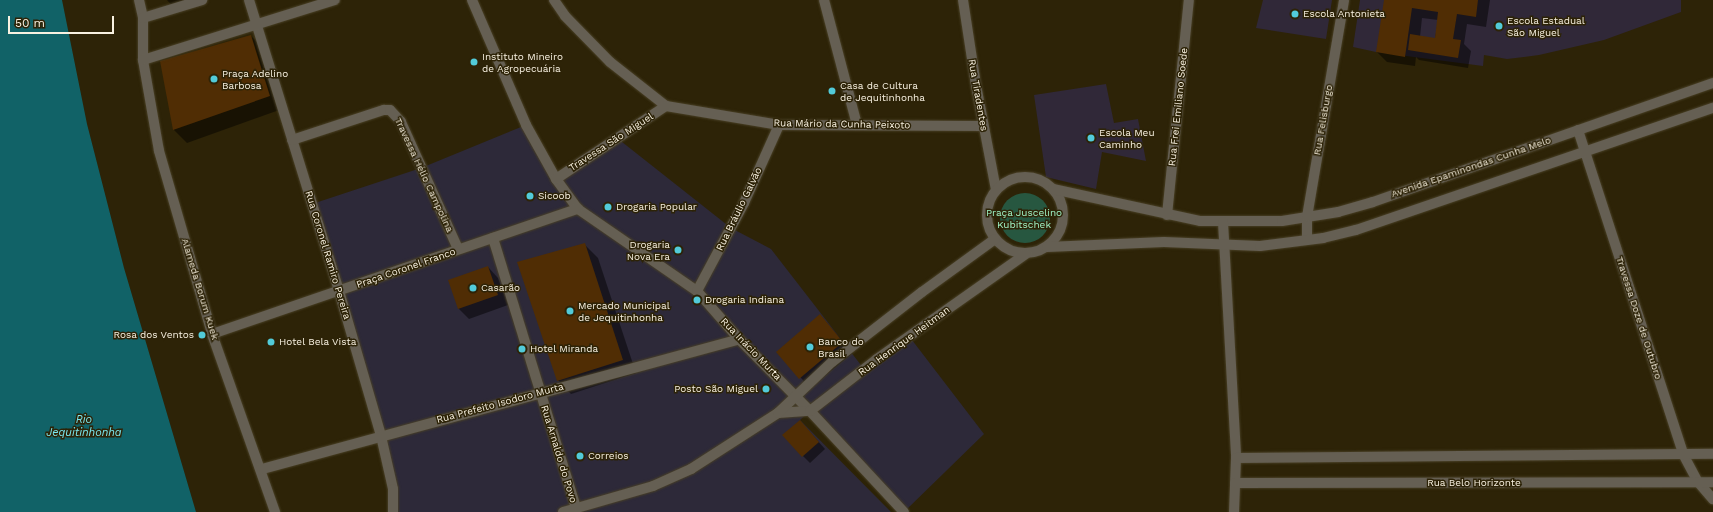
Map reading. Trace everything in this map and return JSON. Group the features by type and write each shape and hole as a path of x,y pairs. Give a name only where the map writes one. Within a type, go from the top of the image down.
{"street":[{"name":"Alameda Borum Kuek","path":"139,0 143,18 143,60 159,152 212,334 262,469 275,512"},
{"path":"143,18 202,0"},
{"name":"Rua Coronel Ramiro Pereira","path":"249,0 339,291 381,436 393,489 393,512"},
{"path":"143,60 257,26 335,0"},
{"name":"Rua Inácio Murta","path":"472,0 526,125 556,179 578,209 697,291 739,339 795,395 904,512"},
{"name":"Rua Mário da Cunha Peixoto","path":"554,0 565,16 610,62 666,106 779,125 983,126"},
{"path":"824,0 857,125"},
{"name":"Rua Tiradentes","path":"963,0 983,126 996,190"},
{"name":"Rua Frei Emiliano Soede","path":"1167,215 1190,0"},
{"name":"Rua Felisburgo","path":"1307,240 1307,217 1344,0"},
{"name":"Avenida Epaminondas Cunha Melo","path":"1224,222 1282,221 1338,212 1373,202 1713,83"},
{"name":"Travessa São Miguel","path":"556,179 666,106"},
{"path":"1047,247 1157,242 1224,246 1260,246 1307,240 1356,230 1586,153 1713,108"},
{"name":"Travessa Hélio Campolina","path":"292,140 384,110 390,110 401,122 458,250"},
{"name":"Rua Bráulio Galvão","path":"697,291 744,203 779,125"},
{"name":"Travessa Doze de Outubro","path":"1578,130 1683,454 1698,482 1713,499"},
{"path":"1053,189 1060,200 1064,213 1062,226 1056,238 1047,247 1037,252 1026,254 1014,252 1004,247 995,239 989,227 987,214 990,201 996,190 1006,182 1018,178 1031,178 1043,182 1053,189 1167,215 1200,221 1224,222 1224,246 1236,458 1234,512"},
{"name":"Praça Coronel Franco","path":"212,334 578,209"},
{"name":"Rua Arnaldo do Povo","path":"493,238 576,508"},
{"path":"563,512 634,492 676,478 778,413 795,395 832,362 922,292 995,239"},
{"name":"Rua Henrique Heitman","path":"810,411 877,359 1026,254"},
{"name":"Rua Prefeito Isodoro Murta","path":"262,469 739,339"},
{"path":"778,413 810,411"},
{"path":"1236,458 1713,454"},
{"name":"Rua Belo Horizonte","path":"1236,483 1713,482"}],"shaded area":[{"name":"Escola Antonieta","path":"1263,0 1332,0 1326,39 1256,28"},
{"name":"Escola Estadual São Miguel","path":"1360,0 1681,0 1681,12 1604,40 1539,55 1507,59 1484,55 1483,66 1376,52 1353,47"},
{"name":"Escola Meu Caminho","path":"1106,84 1114,123 1138,119 1146,161 1102,152 1096,189 1046,177 1034,95"},
{"path":"526,125 556,179 617,138 731,228 771,249 864,369 912,340 984,434 904,512 810,411 800,420 891,512 393,512 393,489 312,204 421,168"}],"green space":[{"name":"Praça Juscelino Kubitschek","path":"1020,193 1030,193 1043,200 1050,213 1050,223 1043,236 1030,243 1020,243 1011,239 1004,232 1000,223 1000,213 1004,204 1011,197"}],"water":[{"name":"Rio Jequitinhonha","path":"0,0 62,0 87,124 124,268 196,512 0,512"}],"building":[{"path":"1384,0 1478,0 1476,17 1457,14 1453,39 1461,40 1458,58 1408,50 1410,34 1435,38 1438,12 1412,8 1405,57 1376,52"},
{"name":"Praça Adelino Barbosa","path":"251,35 270,96 173,130 160,61"},
{"name":"Mercado Municipal de Jequitinhonha","path":"585,243 623,360 557,381 517,262"},
{"name":"Casarão","path":"488,266 498,295 458,309 448,280"},
{"name":"Banco do Brasil","path":"820,314 843,342 799,379 776,352"},
{"path":"800,420 819,442 802,457 782,435"}],"place":[{"name":"Escola Antonieta","path":"1295,14"},
{"name":"Escola Estadual São Miguel","path":"1499,26"},
{"name":"Instituto Mineiro de Agropecuária","path":"474,62"},
{"name":"Praça Adelino Barbosa","path":"214,79"},
{"name":"Casa de Cultura de Jequitinhonha","path":"832,91"},
{"name":"Escola Meu Caminho","path":"1091,138"},
{"name":"Sicoob","path":"530,196"},
{"name":"Drogaria Popular","path":"608,207"},
{"name":"Drogaria Nova Era","path":"678,250"},
{"name":"Casarão","path":"473,288"},
{"name":"Drogaria Indiana","path":"697,300"},
{"name":"Mercado Municipal de Jequitinhonha","path":"570,311"},
{"name":"Rosa dos Ventos","path":"202,335"},
{"name":"Hotel Bela Vista","path":"271,342"},
{"name":"Banco do Brasil","path":"810,347"},
{"name":"Hotel Miranda","path":"522,349"},
{"name":"Posto São Miguel","path":"766,389"},
{"name":"Correios","path":"580,456"}]}
